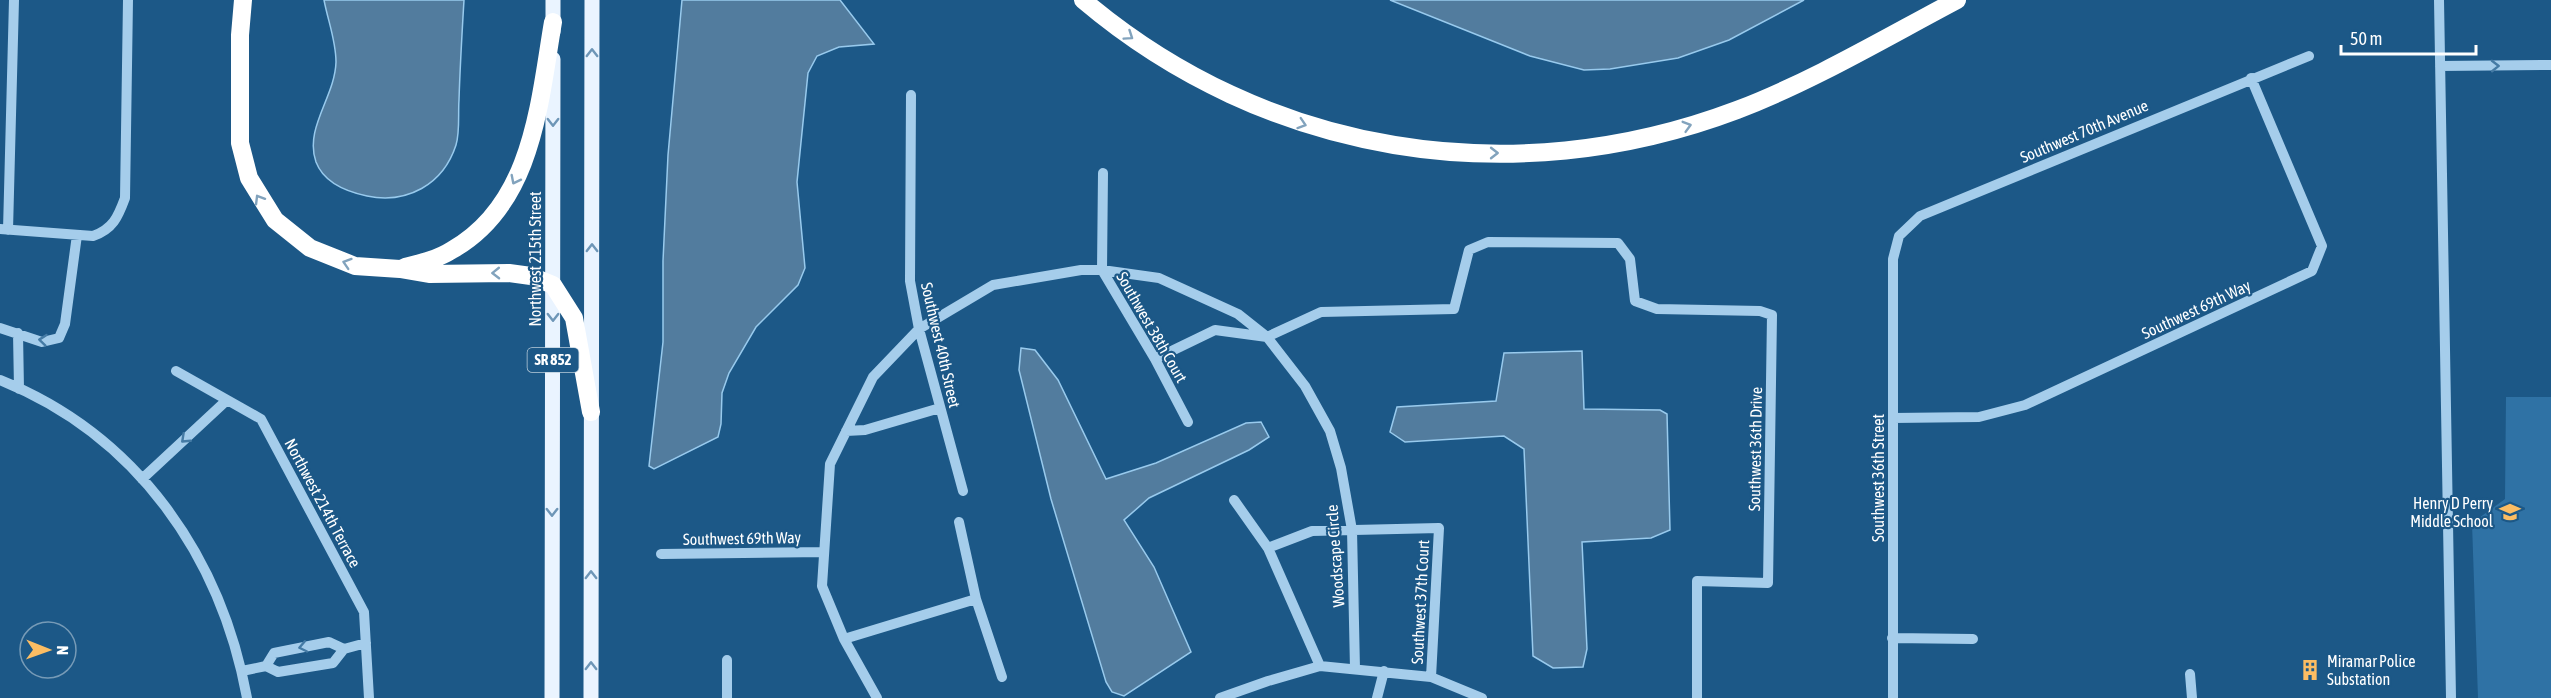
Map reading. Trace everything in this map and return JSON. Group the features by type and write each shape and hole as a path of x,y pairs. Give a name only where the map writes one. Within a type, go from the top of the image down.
{"highway":[{"path":"243,0 240,22 240,143 249,178 259,198 281,225 321,254 356,266 400,269 429,274 509,273 531,276 553,285 573,318 591,412"},
{"path":"1083,0 1117,28 1194,77 1276,116 1361,139 1440,151 1489,153 1528,152 1609,144 1658,134 1735,111 1797,83 1957,0"},
{"path":"400,269 444,255 462,244 491,217 510,191 522,166 537,119 553,22"}],"main road":[{"name":"Northwest 215th Street","path":"552,698 553,0"},
{"name":"SR 852","path":"591,698 592,0"}],"street":[{"path":"14,0 4,230 93,236 106,231 118,220 125,198 128,0"},
{"path":"2439,0 2451,698"},
{"name":"Southwest 70th Avenue","path":"1893,259 1899,236 1920,216 2309,56"},
{"path":"2440,66 2551,65"},
{"name":"Southwest 69th Way","path":"1893,418 1979,417 2025,405 2312,272 2322,246 2251,78"},
{"name":"Southwest 40th Street","path":"911,95 910,281 919,330 963,491"},
{"name":"Southwest 38th Court","path":"1104,173 1102,270 1155,359 1188,422"},
{"path":"0,328 42,342 59,338 66,324 77,235"},
{"name":"Southwest 36th Drive","path":"1267,337 1321,312 1454,309 1469,250 1488,242 1618,243 1630,259 1635,301 1657,309 1760,311 1773,315 1768,583 1697,581 1697,698"},
{"name":"Southwest 36th Street","path":"1893,259 1893,698"},
{"name":"Woodscape Circle","path":"877,698 844,639 822,586 830,464 873,377 919,330 993,285 1081,270 1102,270 1159,278 1238,314 1267,337 1305,386 1330,431 1341,468 1352,530 1355,669"},
{"path":"1155,359 1215,330 1267,337"},
{"path":"18,333 19,388"},
{"name":"Northwest 214th Terrace","path":"176,371 261,419 364,612 369,698"},
{"path":"0,380 19,388 82,425 121,456 162,501 200,556 221,602 242,671 247,698"},
{"path":"142,479 227,399"},
{"path":"846,431 865,430 940,408"},
{"path":"1234,500 1268,548 1320,666"},
{"path":"959,522 976,599 1002,678"},
{"name":"Southwest 37th Court","path":"1352,530 1439,528 1431,677"},
{"path":"1268,548 1312,531 1352,530"},
{"name":"Southwest 69th Way","path":"661,554 824,552"},
{"path":"844,639 976,599"},
{"path":"1892,638 1972,639"},
{"path":"266,666 274,653 329,642 344,649"},
{"path":"242,671 266,666 278,672 333,663 344,649 366,643"},
{"path":"727,660 727,698"},
{"path":"1220,698 1320,666 1431,677 1482,698"},
{"path":"1377,698 1384,671"},
{"path":"2190,674 2192,698"}],"shaded area":[{"path":"324,0 464,0 456,145 442,171 422,188 396,197 367,196 352,192 331,181 316,162 313,149 314,137 331,88 336,62"},
{"path":"682,0 840,0 874,44 839,47 817,56 808,73 797,182 805,268 798,285 756,327 729,373 722,393 721,424 718,437 654,469 649,466 663,342 663,261 668,155"},
{"path":"1390,0 1804,0 1729,40 1678,58 1610,69 1584,70 1530,56"},
{"path":"1021,348 1035,350 1058,380 1106,479 1156,463 1246,423 1261,422 1269,437 1249,450 1149,498 1124,520 1154,567 1191,652 1124,696 1112,692 1106,682 1051,499 1019,370"},
{"path":"1582,351 1584,409 1660,410 1667,414 1670,530 1651,538 1582,542 1587,649 1583,667 1553,668 1533,656 1524,449 1504,436 1405,442 1390,432 1397,407 1496,401 1504,353"},
{"path":"2506,397 2551,397 2551,698 2478,698 2472,523 2505,499"}],"place":[{"name":"Henry D Perry Middle School","path":"2510,512"},
{"name":"Miramar Police Substation","path":"2310,670"}]}
